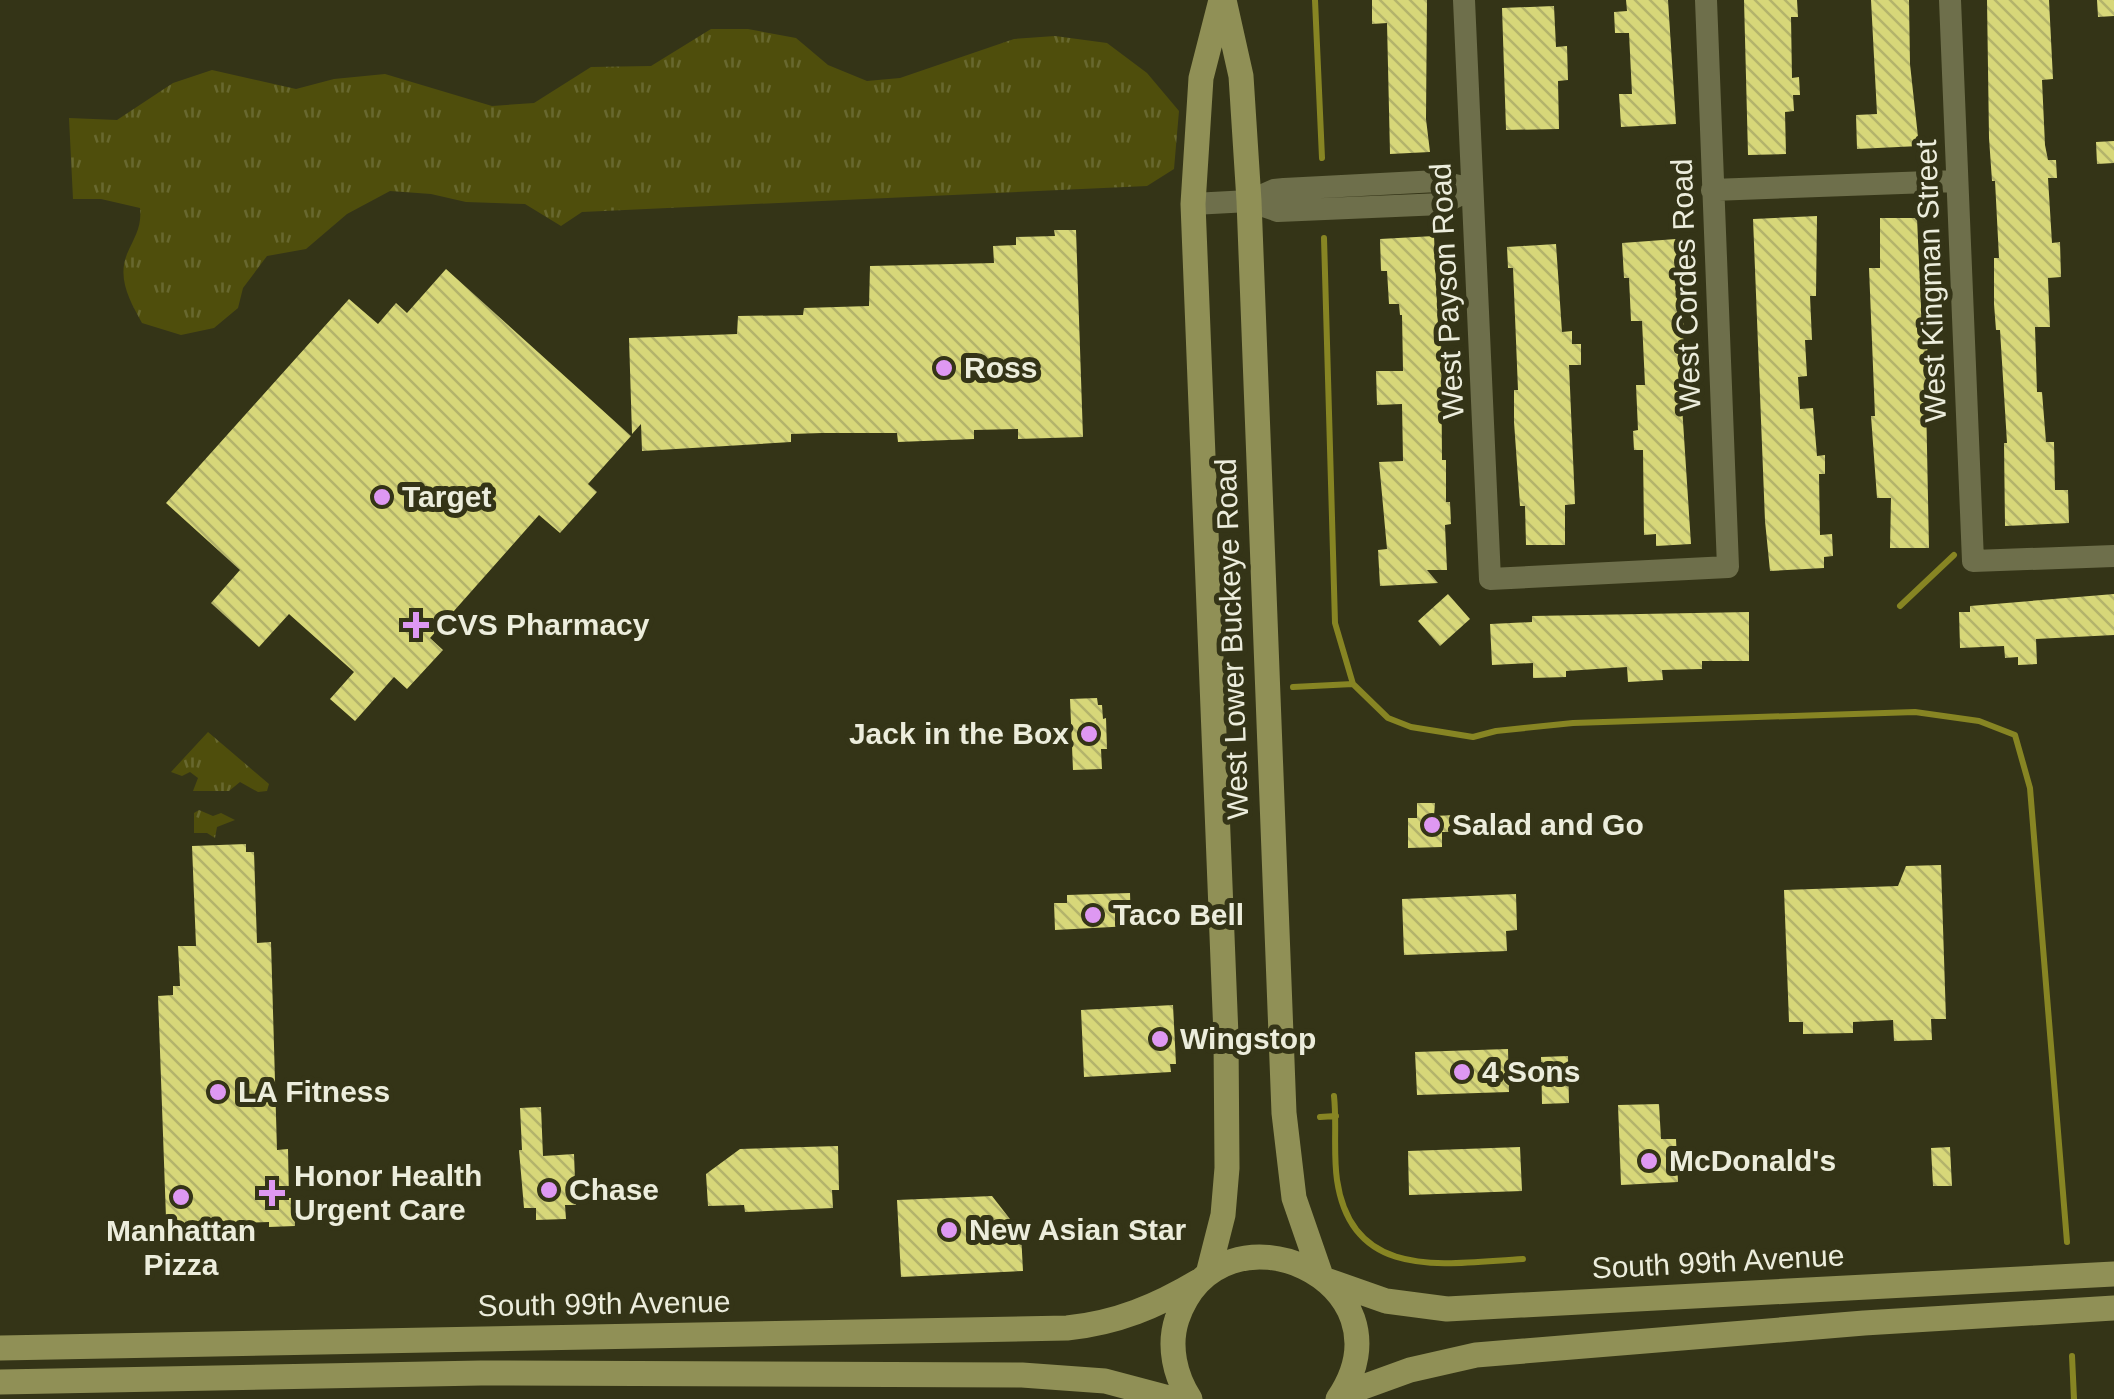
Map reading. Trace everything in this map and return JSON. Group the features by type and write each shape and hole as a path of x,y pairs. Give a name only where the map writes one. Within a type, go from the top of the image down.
{"main road":[{"name":"West Lower Buckeye Road","path":"1222,0 1241,76 1249,201 1284,1113 1294,1198 1324,1277 1349,1310 1354,1327 1354,1362 1340,1397"},
{"name":"West Lower Buckeye Road","path":"1190,1399 1177,1373 1175,1324 1184,1301 1203,1277 1223,1215 1228,1168 1194,204 1201,78 1222,0"},
{"name":"South 99th Avenue","path":"0,1348 1067,1328 1109,1322 1148,1309 1224,1264 1262,1258 1302,1264 1324,1277 1386,1301 1447,1308 2114,1274"},
{"path":"1340,1397 1410,1370 1476,1355 1864,1323 2114,1308"},
{"path":"350,1376 351,1340"},
{"path":"0,1382 481,1373 1022,1375 1105,1380 1173,1399"}],"street":[{"name":"West Payson Road","path":"1464,0 1490,579 1728,566"},
{"name":"West Cordes Road","path":"1706,0 1728,566"},
{"name":"West Kingman Street","path":"1950,0 1973,560 2114,556"},
{"path":"1194,204 1249,201 1274,190 1438,181 1471,189"},
{"path":"1712,190 1957,181"}],"green space":[{"path":"711,29 748,29 796,38 828,65 867,81 900,78 1014,39 1055,36 1107,43 1147,73 1179,111 1174,169 1147,186 582,212 561,226 525,204 466,202 390,191 347,214 306,249 267,256 243,288 238,308 214,328 181,335 142,323 126,290 124,263 139,226 140,208 101,199 73,199 69,118 117,120 173,83 212,70 296,89 334,79 385,74 492,106 534,103 591,67 651,66"},
{"path":"208,732 269,784 267,791 258,792 240,782 229,791 193,791 198,778 190,772 182,776 171,772"},
{"path":"199,810 235,820 217,827 215,838 207,833 194,833 194,813"}],"building":[{"path":"1372,0 1427,0 1426,119 1430,152 1390,154 1387,23 1372,24"},
{"path":"1626,0 1668,0 1676,124 1621,127 1619,94 1632,94 1629,33 1615,33 1614,12 1627,11"},
{"path":"1744,0 1797,0 1798,17 1791,17 1792,78 1799,77 1800,95 1793,95 1794,111 1785,112 1786,154 1748,155"},
{"path":"1871,0 1909,0 1910,64 1919,146 1857,149 1856,115 1877,114"},
{"path":"1987,0 2049,0 2053,79 2042,80 2045,145 2048,160 2056,160 2057,178 2048,178 2052,243 2060,242 2061,277 2048,278 2050,327 2035,327 2037,392 2042,392 2046,442 2054,442 2055,490 2068,490 2069,523 2005,526 2007,443 2000,330 1996,330 1994,304 1994,258 1999,258 1989,138"},
{"path":"2097,0 2114,0 2114,16 2098,17"},
{"path":"1554,6 1556,47 1567,46 1568,80 1558,81 1559,129 1506,130 1502,8"},
{"path":"2114,141 2114,163 2097,164 2096,142"},
{"path":"1817,216 1816,296 1810,296 1812,340 1805,340 1807,376 1798,377 1800,409 1813,408 1817,456 1825,455 1825,474 1819,474 1820,535 1832,534 1833,556 1824,557 1824,568 1770,571 1753,219"},
{"path":"1880,218 1917,218 1922,328 1928,328 1929,548 1890,548 1891,498 1877,498 1871,416 1875,416 1869,268 1880,268"},
{"path":"1054,230 1076,230 1083,437 1018,439 1018,429 974,430 974,439 898,442 897,433 822,433 791,434 791,442 642,451 641,424 632,434 629,338 737,334 738,316 803,315 804,308 869,306 870,266 994,263 993,246 1016,245 1016,237 1055,236"},
{"path":"1434,236 1441,325 1442,460 1446,460 1446,502 1450,502 1451,524 1445,525 1447,570 1427,570 1438,583 1380,586 1378,550 1387,549 1379,462 1403,461 1402,404 1377,405 1376,371 1403,371 1402,315 1399,304 1389,304 1387,271 1381,271 1380,239"},
{"path":"1676,239 1684,319 1682,406 1691,544 1656,546 1656,534 1644,535 1643,450 1634,450 1633,431 1638,430 1636,385 1645,385 1642,321 1631,321 1622,243"},
{"path":"1556,244 1562,332 1572,331 1572,344 1581,344 1581,365 1569,365 1575,504 1565,505 1565,545 1526,545 1514,422 1514,390 1518,390 1513,268 1508,268 1507,247"},
{"name":"Target","path":"446,269 631,436 588,484 597,492 560,533 539,515 430,638 443,650 407,689 394,677 355,721 330,699 354,672 289,614 259,647 211,603 240,570 166,503 349,299 378,324 396,303 407,313"},
{"path":"1448,594 1470,619 1440,646 1418,621"},
{"path":"2114,594 2114,635 2036,639 2037,664 2018,665 2018,657 2005,658 2004,646 1960,648 1959,612 1970,612 1970,606"},
{"path":"1749,612 1749,661 1702,661 1702,669 1662,670 1663,680 1628,682 1627,667 1566,671 1566,677 1533,678 1533,663 1492,665 1490,624 1532,622 1532,616"},
{"name":"Jack in the Box","path":"1097,698 1103,719 1106,718 1107,749 1101,749 1102,769 1073,770 1070,699"},
{"name":"Salad and Go","path":"1417,803 1435,803 1434,816 1455,815 1456,832 1442,832 1442,847 1408,848 1408,818 1417,818"},
{"path":"246,844 246,852 254,852 257,943 271,942 277,1150 288,1149 289,1198 294,1198 295,1226 269,1227 269,1222 168,1225 158,996 173,995 173,986 180,986 178,946 196,946 192,846"},
{"path":"1941,865 1946,1019 1931,1019 1932,1040 1894,1041 1893,1020 1853,1022 1853,1033 1803,1034 1803,1022 1789,1022 1784,890 1898,886 1906,866"},
{"name":"Taco Bell","path":"1130,893 1131,926 1055,930 1054,903 1067,903 1067,895"},
{"path":"1516,894 1517,930 1506,931 1507,951 1404,955 1402,899"},
{"path":"1173,1005 1176,1064 1170,1064 1171,1072 1084,1077 1081,1010"},
{"name":"4 Sons","path":"1508,1049 1509,1092 1417,1095 1415,1052"},
{"path":"1568,1056 1569,1103 1542,1104 1541,1057"},
{"name":"McDonald's","path":"1659,1104 1661,1139 1676,1139 1678,1182 1621,1185 1618,1105"},
{"name":"Chase","path":"541,1107 543,1156 574,1154 576,1205 565,1205 566,1219 536,1220 536,1208 524,1208 520,1108"},
{"path":"838,1146 839,1190 832,1190 833,1208 745,1212 744,1205 708,1206 706,1174 740,1149"},
{"name":"4 Sons","path":"1520,1147 1522,1191 1409,1195 1408,1151"},
{"path":"1950,1147 1952,1186 1933,1186 1931,1148"},
{"path":"992,1196 1021,1233 1023,1271 901,1277 897,1200"}],"waterway":[{"path":"1315,0 1322,158"},
{"path":"1324,238 1335,623 1353,684 1388,718 1411,727 1473,737 1573,723 1915,712 1979,721 2015,735 2030,788 2067,1242"},
{"path":"1900,606 1954,555"},
{"path":"1293,687 1353,684"},
{"path":"1334,1096 1337,1180 1346,1213 1362,1236 1382,1251 1407,1260 1464,1263 1523,1259"},
{"path":"1320,1117 1336,1116"},
{"path":"2072,1356 2074,1399"}],"place":[{"name":"Ross","path":"944,368"},
{"name":"Target","path":"382,497"},
{"name":"CVS Pharmacy","path":"416,625"},
{"name":"Jack in the Box","path":"1089,734"},
{"name":"Salad and Go","path":"1432,825"},
{"name":"Taco Bell","path":"1093,915"},
{"name":"Wingstop","path":"1160,1039"},
{"name":"4 Sons","path":"1462,1072"},
{"name":"LA Fitness","path":"218,1092"},
{"name":"McDonald's","path":"1649,1161"},
{"name":"Chase","path":"549,1190"},
{"name":"Honor Health Urgent Care","path":"272,1193"},
{"name":"Manhattan Pizza","path":"181,1197"},
{"name":"New Asian Star","path":"949,1230"}]}
